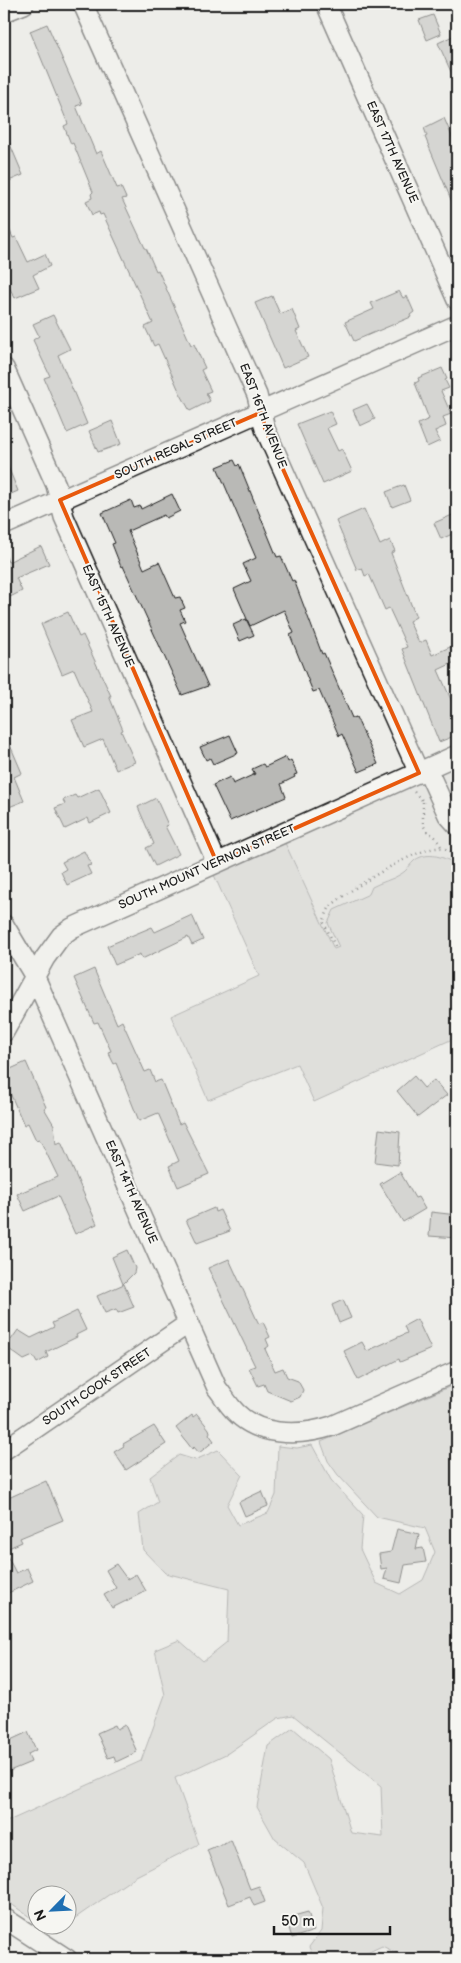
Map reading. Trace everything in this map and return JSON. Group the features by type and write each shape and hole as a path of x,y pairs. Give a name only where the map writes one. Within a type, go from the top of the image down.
{"street":[{"path":"4,12 24,4"},
{"name":"EAST 16TH AVENUE","path":"83,4 257,395 266,428 420,777 457,825"},
{"name":"EAST 17TH AVENUE","path":"326,4 457,300"},
{"name":"SOUTH REGAL STREET","path":"4,525 457,325"},
{"name":"EAST 15TH AVENUE","path":"4,368 56,485 64,517 217,863"},
{"name":"SOUTH MOUNT VERNON STREET","path":"4,1032 52,947 72,928 217,863 420,777 457,755"},
{"name":"EAST 14TH AVENUE","path":"4,925 35,977 217,1388 232,1408 254,1425 282,1433 311,1433 332,1426 457,1371"},
{"name":"SOUTH COOK STREET","path":"4,1450 189,1323"},
{"path":"4,1918 66,1959"}],"path":[{"path":"420,777 416,795 423,801"},
{"path":"424,792 423,825 427,831 435,836 442,848"},
{"path":"335,946 324,921 330,908 376,873 425,851 442,848 450,851 457,859"}],"highlighted area":[{"path":"262,412 265,429 419,773 217,863 60,500"}],"shaded area":[{"path":"457,766 457,1037 334,950 285,843"},
{"path":"285,843 334,949 339,947 328,923 334,910 369,894 372,887 403,873 420,857 436,856 457,865 457,1037 314,1102 297,1064 208,1100 171,1016 259,976 214,875"},
{"path":"456,1384 457,1959 401,1959 399,1954 382,1946 354,1959 314,1959 309,1947 321,1931 323,1908 304,1863 275,1839 257,1807 268,1746 293,1728 329,1759 351,1833 383,1837 381,1786 293,1715 278,1718 228,1753 175,1778 199,1844 136,1876 78,1916 78,1886 28,1886 28,1916 4,1899 4,1823 141,1761 165,1695 155,1650 179,1640 203,1661 227,1642 229,1589 165,1573 143,1550 139,1514 158,1502 150,1477 179,1455 195,1460 218,1450 242,1475 227,1505 238,1525 268,1513 276,1495 278,1446 297,1448 312,1445 331,1480 363,1515 360,1549 376,1583 400,1594 423,1580 435,1552 425,1528 377,1517 338,1475 328,1461 321,1442"}],"building":[{"path":"433,15 441,34 427,40 419,20"},
{"path":"47,24 82,104 76,106 96,154 101,151 117,188 121,187 126,198 122,199 156,271 158,270 191,345 194,344 205,368 201,370 211,391 206,393 210,401 190,411 158,344 154,346 145,327 153,323 103,214 100,215 99,212 92,215 86,201 92,198 91,194 93,192 73,143 71,144 64,126 68,124 30,31"},
{"path":"457,34 457,85 438,43"},
{"path":"444,118 457,148 457,214 425,137 427,136 424,128"},
{"path":"4,130 23,175 4,183"},
{"path":"4,217 13,238 16,237 28,262 45,254 50,266 33,275 39,288 15,298 4,278"},
{"path":"399,291 403,298 407,296 414,312 410,315 411,317 354,341 345,322 374,309 371,303"},
{"path":"272,296 280,314 292,309 300,329 296,331 308,357 283,368 255,303"},
{"path":"53,315 70,349 58,355 87,424 67,433 44,378 50,376 33,340 39,336 33,324"},
{"path":"442,368 449,388 441,391 451,414 443,417 446,426 435,431 440,441 427,447 418,424 429,419 415,383 419,381 418,378"},
{"path":"367,404 375,419 360,426 353,410"},
{"path":"330,411 336,424 327,428 338,451 342,449 352,471 323,484 297,424"},
{"path":"112,421 121,444 98,452 89,431"},
{"path":"4,457 18,491 4,497"},
{"path":"234,460 237,466 239,464 277,557 281,556 292,581 294,580 322,654 324,653 352,718 356,717 378,764 359,772 342,734 339,736 319,690 313,692 290,635 294,633 284,610 250,626 234,589 251,581 243,564 256,558 217,467"},
{"path":"404,485 410,500 392,507 386,492"},
{"path":"172,494 180,511 166,518 164,515 128,531 144,569 159,562 175,598 180,597 185,608 180,610 185,621 180,623 208,686 182,695 123,566 121,567 112,544 115,543 102,513 131,500 134,508 140,506 141,509"},
{"path":"364,509 380,545 390,540 395,551 391,553 416,617 409,621 419,643 426,640 432,655 457,644 457,661 438,670 453,704 457,701 457,735 439,742 402,649 407,647 389,608 385,610 369,574 365,576 362,568 357,570 336,521"},
{"path":"457,513 457,532 441,539 434,523"},
{"path":"41,546 49,564 16,578 22,591 10,597 4,584 4,552 8,562"},
{"path":"68,612 79,637 83,635 111,696 109,696 123,730 121,731 135,762 116,770 103,739 84,747 72,720 93,712 74,669 62,674 41,624"},
{"path":"246,619 254,635 240,641 233,625"},
{"path":"4,731 22,773 14,777 24,801 4,809"},
{"path":"230,735 238,753 213,764 210,758 206,760 200,747"},
{"path":"286,757 288,762 291,760 297,774 281,784 286,797 230,821 213,785 230,777 233,784 255,774 252,769 263,764 265,767"},
{"path":"99,788 111,813 90,823 88,818 65,829 55,808 65,804 63,800 75,795 77,798"},
{"path":"156,798 168,825 165,826 179,854 155,866 146,848 154,844 138,807"},
{"path":"84,851 91,865 87,866 91,874 67,885 61,872 66,869 62,862"},
{"path":"192,915 203,940 192,945 188,937 142,959 140,954 115,965 107,946 152,927 155,932"},
{"path":"94,969 117,1024 122,1021 145,1072 150,1070 155,1082 161,1080 179,1124 183,1122 209,1174 178,1187 169,1166 179,1161 158,1113 139,1121 116,1063 114,1064 108,1052 111,1051 98,1022 94,1023 74,978"},
{"path":"26,1062 46,1107 44,1108 54,1125 56,1144 61,1142 97,1224 75,1234 58,1196 25,1211 17,1194 58,1177 39,1139 36,1140 28,1123 24,1125 7,1086 4,1088 4,1072"},
{"path":"414,1076 424,1088 434,1080 447,1095 418,1117 397,1091"},
{"path":"379,1129 400,1132 398,1165 375,1162"},
{"path":"400,1172 415,1198 418,1197 425,1209 403,1222 380,1184"},
{"path":"214,1208 215,1212 220,1210 230,1231 197,1243 186,1220"},
{"path":"431,1212 457,1215 457,1238 429,1236"},
{"path":"127,1250 135,1268 134,1273 123,1284 112,1257"},
{"path":"229,1259 259,1324 263,1322 270,1337 266,1339 269,1346 265,1349 275,1371 283,1368 287,1377 298,1381 303,1390 300,1397 291,1401 267,1391 264,1384 258,1386 249,1368 255,1366 208,1268"},
{"path":"124,1284 134,1307 118,1313 116,1309 105,1313 97,1296"},
{"path":"343,1300 351,1318 339,1323 332,1305"},
{"path":"77,1311 86,1330 76,1335 77,1337 46,1352 48,1357 37,1363 33,1356 24,1360 6,1347 18,1330 31,1338 54,1327 52,1323"},
{"path":"417,1319 431,1349 400,1362 399,1359 358,1380 344,1351 362,1342 367,1351 407,1333 404,1326"},
{"path":"197,1414 209,1429 209,1434 214,1441 199,1453 194,1447 192,1449 176,1428 192,1415 193,1417"},
{"path":"154,1426 166,1444 126,1470 114,1452 124,1446 123,1444"},
{"path":"46,1481 63,1520 20,1538 22,1542 4,1550 4,1500"},
{"path":"262,1491 268,1506 245,1516 239,1502"},
{"path":"397,1529 419,1534 416,1549 423,1548 426,1562 405,1565 401,1583 384,1579 387,1568 381,1569 379,1554 391,1552"},
{"path":"4,1550 16,1573 27,1568 33,1581 4,1595"},
{"path":"116,1564 127,1579 136,1574 146,1591 112,1608 104,1595 116,1588 106,1570"},
{"path":"115,1725 117,1729 125,1725 137,1752 116,1762 114,1756 108,1758 97,1733"},
{"path":"28,1732 36,1750 28,1754 31,1762 7,1772 4,1764 4,1743"},
{"path":"231,1840 250,1889 259,1886 265,1902 254,1906 250,1897 229,1905 207,1850"},
{"path":"308,1912 314,1931 292,1938 286,1918"}]}
